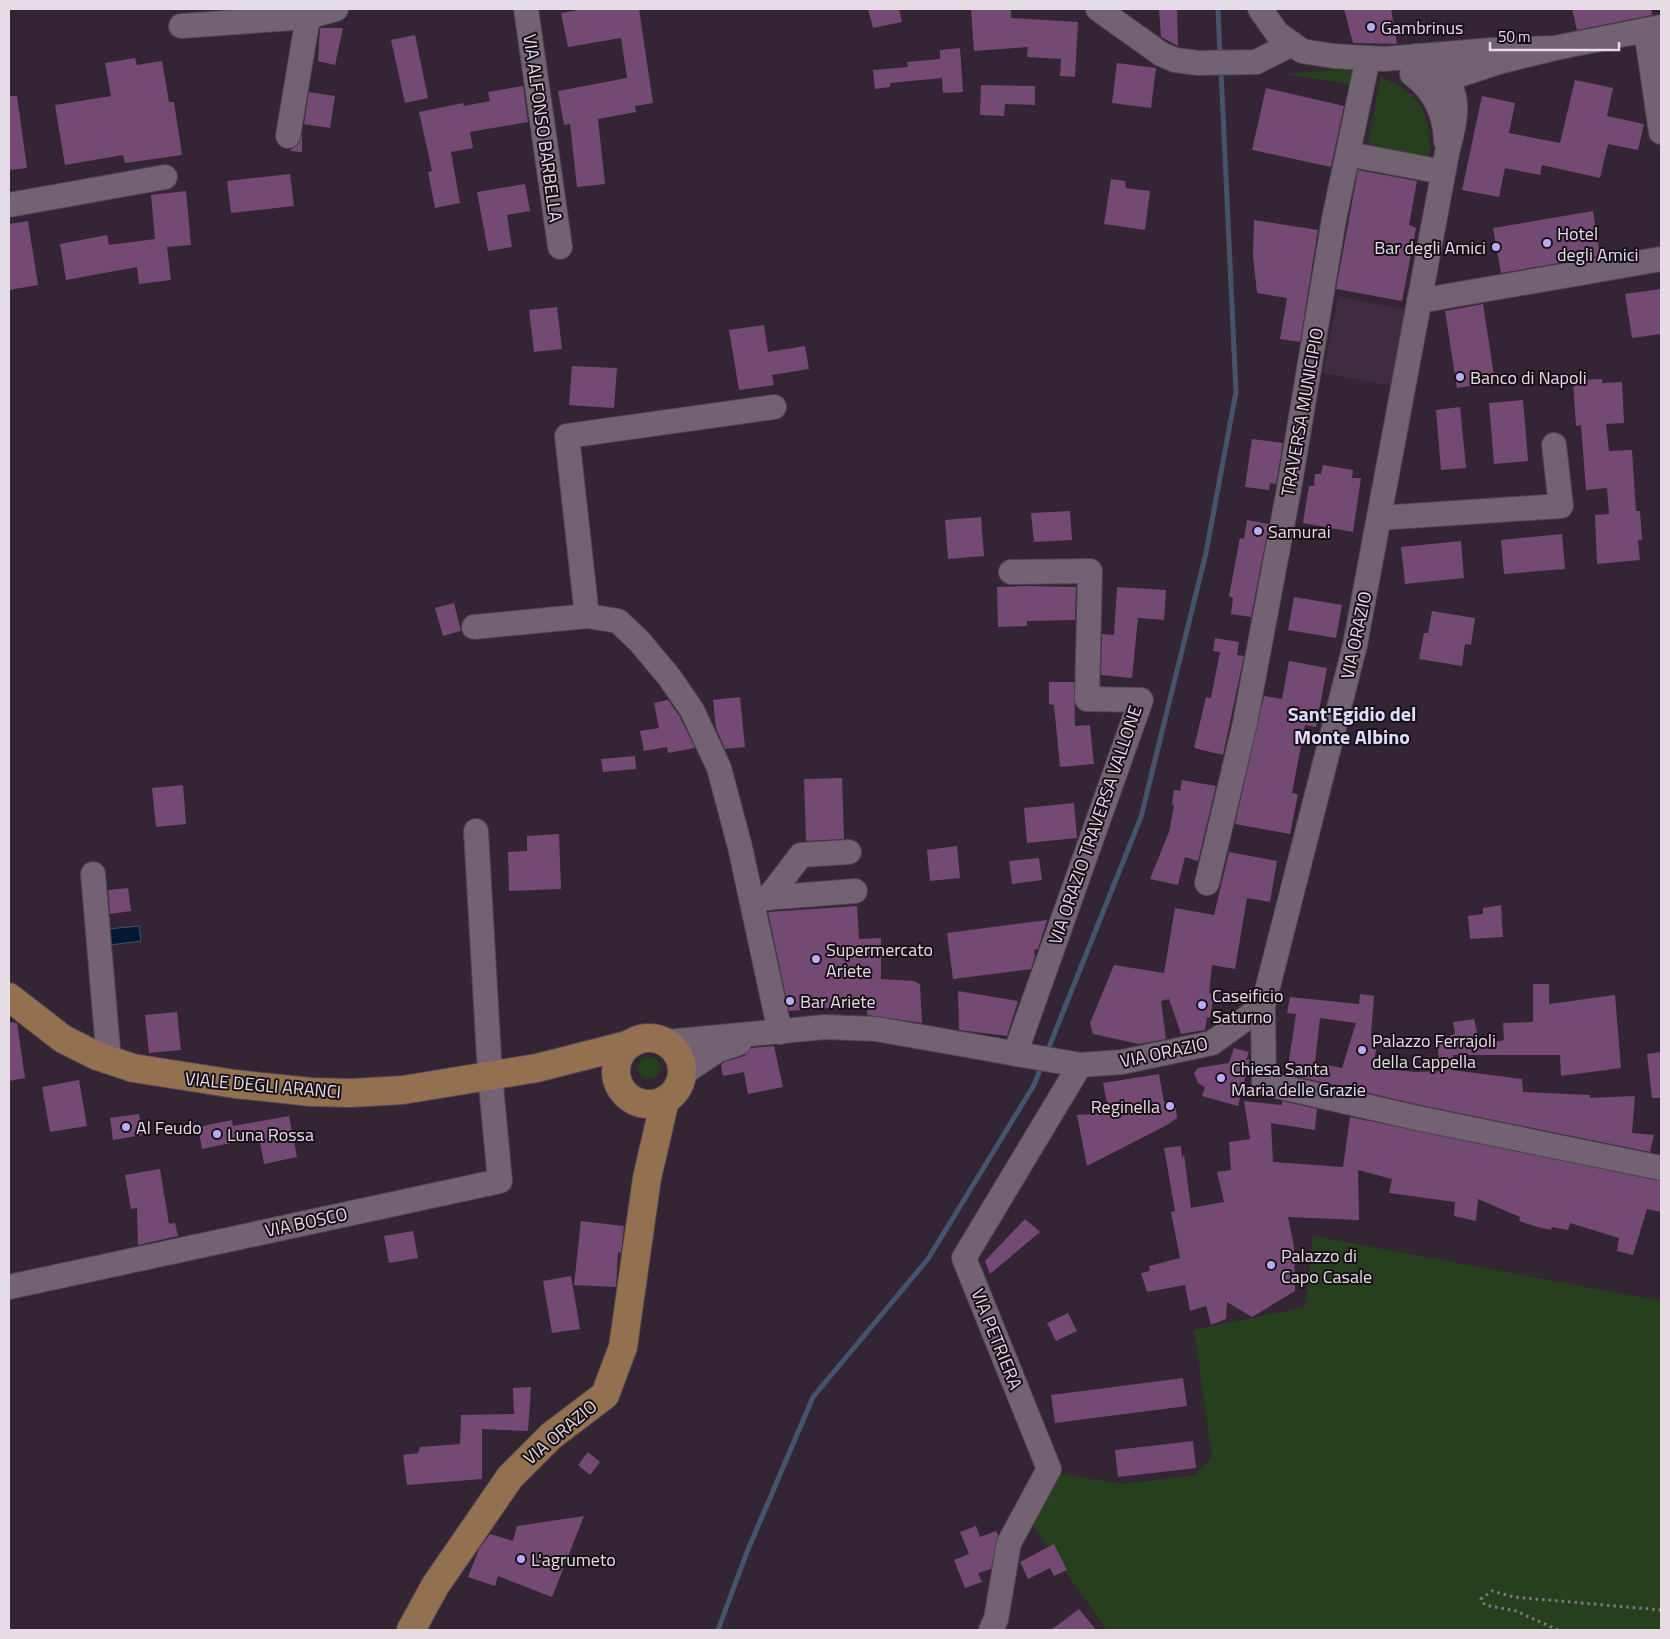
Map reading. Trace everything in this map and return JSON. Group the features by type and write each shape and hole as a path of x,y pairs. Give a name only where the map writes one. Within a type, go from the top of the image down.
{"main road":[{"name":"VIALE DEGLI ARANCI","path":"9,997 62,1039 109,1061 174,1076 311,1092 352,1093 404,1090 537,1068"},
{"path":"537,1068 627,1045 646,1037 666,1042 679,1056 682,1074 679,1085 665,1100 646,1178"},
{"path":"627,1045 616,1062 618,1083 625,1094 636,1102 646,1104 665,1100"},
{"path":"537,1068 593,1072 618,1083"},
{"path":"636,1102 648,1134 646,1178"},
{"name":"VIA ORAZIO","path":"411,1630 435,1586 510,1477 551,1436 605,1395 623,1347 646,1178"}],"street":[{"path":"181,26 308,17 336,9"},
{"name":"VIA ALFONSO BARBELLA","path":"526,9 560,247"},
{"path":"1098,9 1161,54 1175,60 1198,63 1252,62 1292,44"},
{"path":"1260,9 1277,33 1302,51 1333,56 1376,58 1428,76 1450,86 1457,104 1456,119 1445,162"},
{"path":"288,136 308,17"},
{"path":"1428,76 1497,55 1555,48 1654,29 1661,132"},
{"path":"1428,76 1453,78 1497,55"},
{"path":"1457,104 1497,55"},
{"name":"TRAVERSA MUNICIPIO","path":"1207,884 1245,723 1289,489 1334,218 1348,154 1376,58"},
{"path":"1428,76 1446,129 1445,162"},
{"path":"1348,154 1445,162"},
{"name":"VIA ORAZIO","path":"1015,1054 1080,1065 1122,1062 1212,1043 1263,1006 1355,645 1445,162"},
{"path":"9,205 165,177"},
{"path":"1419,301 1661,259"},
{"path":"587,616 567,436 774,407"},
{"path":"1379,518 1561,506 1554,445"},
{"name":"VIA ORAZIO TRAVERSA VALLONE","path":"1010,572 1090,571 1087,699 1141,700 1015,1054"},
{"path":"474,627 587,616 618,621 640,642 692,710 720,768 760,898 773,1033"},
{"path":"476,831 490,1075"},
{"path":"760,898 801,855 849,852"},
{"path":"93,874 109,1061"},
{"path":"760,898 854,891"},
{"path":"1263,1006 1264,1083 1417,1118 1661,1168"},
{"path":"666,1042 825,1027 876,1029 1015,1054"},
{"path":"682,1074 718,1050 773,1033"},
{"name":"VIA PETRIERA","path":"991,1630 996,1619 1009,1543 1049,1469 964,1258 1080,1065"},
{"name":"VIA BOSCO","path":"9,1287 500,1181 490,1075"}],"path":[{"path":"1558,1630 1516,1611 1485,1606 1480,1599 1492,1591 1514,1597 1661,1610"}],"shaded area":[{"path":"1338,296 1407,310 1393,386 1323,373"}],"green space":[{"path":"1348,69 1354,73 1355,85 1285,74"},
{"path":"1381,76 1409,92 1423,110 1428,126 1429,162 1367,149"},
{"path":"645,1057 653,1057 660,1064 660,1072 653,1079 645,1079 638,1072 638,1064"},
{"path":"1313,1236 1661,1301 1661,1630 1107,1630 1030,1522 1059,1474 1124,1484 1196,1475 1212,1456 1194,1330 1305,1307"}],"water":[{"path":"139,926 141,941 110,945 108,929"}],"building":[{"path":"585,9 639,9 653,103 635,106 636,112 598,119 605,184 577,187 570,124 564,125 558,91 627,78 621,38 568,47 561,13"},
{"path":"868,9 899,9 902,22 873,28"},
{"path":"971,9 1011,10 1011,18 1078,22 1075,77 1060,76 1061,59 1027,57 1028,47 974,51"},
{"path":"1159,9 1177,9 1178,46 1161,37"},
{"name":"Gambrinus","path":"1344,9 1391,9 1397,44 1353,43"},
{"path":"1572,9 1651,9 1652,15 1577,30"},
{"path":"320,28 343,28 335,65 318,61"},
{"path":"415,35 428,98 405,103 391,40"},
{"path":"960,48 963,92 943,93 942,78 890,83 890,87 875,89 873,70 908,67 907,62 940,59 940,50"},
{"path":"135,58 137,65 162,61 169,102 174,102 182,155 125,163 123,155 65,165 55,105 111,96 105,63"},
{"path":"1117,63 1156,68 1151,108 1112,103"},
{"path":"1575,80 1613,88 1607,116 1644,124 1638,150 1608,144 1600,178 1542,165 1540,175 1505,168 1499,197 1462,190 1482,96 1515,103 1509,133 1560,143"},
{"path":"981,85 1035,86 1035,105 1005,104 1004,116 980,115"},
{"path":"523,86 528,122 470,132 473,148 451,152 460,203 435,208 428,172 432,171 419,112 463,103 464,106 490,101 488,92"},
{"path":"1266,88 1344,106 1331,167 1252,150"},
{"path":"309,92 335,96 330,128 304,124"},
{"path":"9,96 17,96 27,168 9,170"},
{"path":"302,133 302,152 289,151 299,144"},
{"path":"1358,170 1417,181 1409,225 1416,228 1402,301 1336,289"},
{"path":"290,174 294,206 231,213 227,181"},
{"path":"1111,179 1125,181 1126,188 1150,191 1145,230 1104,224"},
{"path":"525,184 530,211 507,215 512,247 488,251 477,192"},
{"path":"186,191 191,245 167,247 171,280 139,284 137,267 66,280 60,244 107,235 109,245 155,239 151,195"},
{"name":"Hotel degli Amici","path":"1593,211 1600,256 1501,273 1493,228"},
{"path":"1254,220 1318,230 1300,342 1280,339 1287,298 1257,293 1253,256"},
{"path":"28,221 38,285 9,290 9,224"},
{"path":"1661,289 1661,334 1632,338 1625,294"},
{"path":"1483,304 1495,382 1457,388 1445,311"},
{"path":"557,307 562,349 534,352 529,310"},
{"path":"764,325 768,352 805,346 809,369 772,375 774,385 739,390 729,330"},
{"path":"572,366 617,368 614,408 569,405"},
{"path":"1602,379 1602,383 1622,382 1624,423 1606,424 1609,451 1632,450 1636,511 1640,511 1642,540 1638,540 1640,560 1597,564 1595,515 1609,514 1607,488 1586,490 1581,425 1576,426 1573,380"},
{"path":"1523,400 1528,461 1494,464 1489,403"},
{"path":"1460,407 1466,468 1441,470 1436,410"},
{"path":"1252,439 1283,443 1276,484 1270,483 1269,490 1245,487"},
{"path":"1323,465 1353,470 1352,478 1361,478 1353,532 1303,523 1309,486 1314,486 1315,474 1321,474"},
{"path":"1070,511 1072,540 1034,542 1031,513"},
{"path":"981,517 984,556 948,559 945,520"},
{"path":"1247,520 1269,524 1251,617 1231,614 1233,598 1229,596 1240,538 1244,539"},
{"path":"1562,534 1565,569 1504,574 1501,540"},
{"path":"1461,541 1464,578 1405,584 1401,547"},
{"path":"997,587 1076,587 1075,620 1027,621 1027,626 998,627"},
{"path":"1117,587 1166,590 1164,620 1138,618 1132,678 1101,675 1102,634 1114,635"},
{"path":"1294,597 1342,605 1336,638 1288,630"},
{"path":"454,603 461,631 443,636 435,608"},
{"path":"1432,611 1475,618 1471,645 1465,644 1462,666 1419,659 1424,633 1428,633"},
{"path":"1215,638 1239,642 1237,655 1244,656 1223,755 1194,748 1206,697 1211,698 1220,652 1213,651"},
{"path":"1289,661 1327,668 1316,727 1305,725 1292,793 1298,794 1290,834 1235,824 1264,696 1282,699"},
{"path":"1049,682 1074,682 1075,726 1090,725 1094,764 1060,767 1054,705 1049,704"},
{"path":"740,697 745,747 725,749 716,728 713,700"},
{"path":"668,700 680,717 695,748 668,753 667,747 644,751 640,731 659,728 654,703"},
{"path":"635,756 636,769 603,772 601,759"},
{"path":"842,778 844,839 806,841 804,779"},
{"path":"1182,780 1216,786 1198,861 1185,857 1178,885 1150,879 1169,832 1174,806 1172,804 1174,790 1180,791"},
{"path":"183,785 186,824 156,827 152,788"},
{"path":"1074,803 1077,838 1027,843 1024,808"},
{"path":"559,834 561,889 509,891 508,852 527,851 527,836"},
{"path":"957,846 960,878 930,881 927,850"},
{"path":"1229,852 1277,861 1270,902 1247,898 1235,969 1212,965 1209,993 1214,994 1210,1018 1207,1017 1205,1030 1181,1034 1169,999 1161,1001 1166,1039 1139,1044 1093,1034 1090,1023 1114,965 1164,973 1175,908 1214,915"},
{"path":"1039,858 1042,880 1012,884 1009,861"},
{"path":"128,888 131,911 110,914 108,890"},
{"path":"1501,905 1503,937 1470,939 1468,916 1483,914 1483,908"},
{"name":"Supermercato Ariete","path":"857,906 859,939 881,938 881,979 914,981 920,984 922,1023 867,1015 868,1005 789,1011 768,912"},
{"path":"1047,920 1038,949 1034,950 1035,956 1031,969 953,979 947,933"},
{"path":"1533,984 1549,984 1549,1004 1615,995 1621,1068 1561,1076 1560,1055 1453,1055 1452,1070 1522,1079 1523,1092 1590,1095 1590,1098 1635,1096 1632,1133 1654,1135 1650,1152 1420,1105 1287,1074 1296,1014 1287,1013 1290,997 1359,1004 1360,994 1374,996 1371,1036 1378,1038 1373,1068 1416,1072 1440,1071 1437,1040 1455,1034 1453,1022 1474,1019 1480,1045 1504,1040 1503,1023 1533,1022","holes":["1320,1018 1356,1023 1342,1068 1315,1063"]},
{"path":"958,991 1018,1001 1007,1036 959,1030"},
{"path":"177,1012 181,1050 149,1053 145,1015"},
{"path":"9,1022 17,1023 25,1078 9,1081"},
{"path":"774,1046 783,1087 748,1094 744,1072 723,1076 721,1065 724,1062 744,1056 751,1048"},
{"name":"Chiesa Santa Maria delle Grazie","path":"1234,1048 1249,1052 1246,1060 1250,1059 1238,1106 1202,1096 1205,1087 1198,1083 1194,1073 1198,1068 1229,1063"},
{"path":"1661,1052 1661,1098 1652,1098 1647,1054"},
{"path":"1159,1074 1164,1102 1175,1101 1177,1118 1087,1166 1077,1115 1109,1113 1103,1083"},
{"path":"79,1080 87,1126 50,1132 42,1087"},
{"path":"1244,1101 1282,1105 1282,1101 1317,1109 1315,1130 1271,1123 1273,1162 1343,1167 1350,1117 1661,1181 1661,1212 1647,1209 1633,1255 1617,1251 1619,1238 1570,1223 1568,1230 1552,1227 1551,1230 1534,1226 1519,1221 1520,1217 1478,1199 1476,1221 1454,1216 1455,1202 1389,1193 1392,1179 1358,1170 1359,1220 1288,1217 1294,1247 1295,1291 1252,1317 1227,1302 1226,1319 1211,1325 1206,1306 1190,1311 1185,1285 1147,1292 1141,1273 1150,1271 1149,1266 1180,1258 1171,1212 1175,1211 1164,1148 1181,1146 1182,1159 1184,1154 1191,1208 1224,1202 1217,1172 1231,1170 1229,1142 1250,1139"},
{"name":"Al Feudo","path":"139,1114 142,1135 113,1140 110,1118"},
{"path":"289,1116 297,1157 264,1164 259,1137 202,1149 198,1127 232,1120 233,1126"},
{"path":"160,1169 169,1224 175,1223 178,1236 138,1245 137,1208 131,1209 125,1175"},
{"path":"1025,1219 1040,1232 990,1274 985,1261"},
{"path":"581,1221 624,1226 621,1253 618,1252 616,1287 574,1285"},
{"path":"413,1231 418,1258 389,1263 384,1236"},
{"path":"571,1276 580,1329 552,1333 543,1281"},
{"path":"1068,1313 1077,1331 1056,1341 1047,1323"},
{"path":"1183,1378 1187,1406 1055,1423 1051,1395"},
{"path":"531,1387 528,1431 482,1429 482,1479 407,1485 403,1455 418,1453 420,1447 460,1444 461,1415 514,1414 513,1388"},
{"path":"1193,1441 1196,1468 1118,1477 1115,1450"},
{"path":"588,1452 600,1462 590,1475 578,1465"},
{"name":"L'agrumeto","path":"584,1516 552,1597 498,1576 495,1586 468,1577 479,1549 490,1534 513,1541 517,1526"},
{"path":"976,1526 980,1537 996,1531 998,1535 991,1569 978,1573 982,1582 965,1588 954,1560 969,1554 960,1532"},
{"path":"1054,1544 1067,1570 1054,1576 1050,1568 1028,1579 1020,1562"},
{"path":"1079,1609 1096,1630 1051,1630"}],"waterway":[{"path":"1218,9 1220,56"},
{"path":"1047,1052 1141,817 1206,553 1236,392 1221,70"},
{"path":"718,1630 747,1552 813,1397 928,1259 1034,1085 1042,1065"}],"place":[{"name":"Gambrinus","path":"1371,27"},
{"name":"Hotel degli Amici","path":"1547,243"},
{"name":"Bar degli Amici","path":"1496,247"},
{"name":"Banco di Napoli","path":"1460,377"},
{"name":"Samurai","path":"1258,531"},
{"name":"Supermercato Ariete","path":"816,959"},
{"name":"Bar Ariete","path":"790,1001"},
{"name":"Caseificio Saturno","path":"1202,1005"},
{"name":"Palazzo Ferrajoli della Cappella","path":"1362,1050"},
{"name":"Chiesa Santa Maria delle Grazie","path":"1221,1078"},
{"name":"Reginella","path":"1170,1106"},
{"name":"Al Feudo","path":"126,1127"},
{"name":"Luna Rossa","path":"217,1134"},
{"name":"Palazzo di Capo Casale","path":"1271,1265"},
{"name":"L'agrumeto","path":"521,1559"}],"district":[{"name":"Sant'Egidio del Monte Albino","path":"1352,724"}]}
